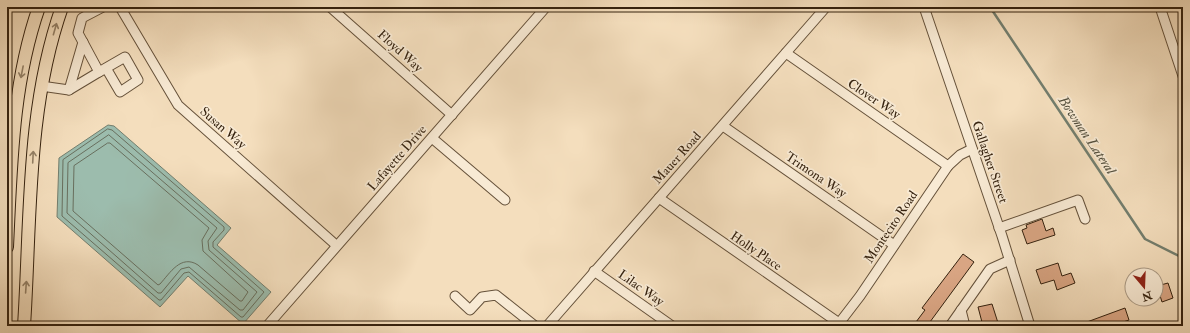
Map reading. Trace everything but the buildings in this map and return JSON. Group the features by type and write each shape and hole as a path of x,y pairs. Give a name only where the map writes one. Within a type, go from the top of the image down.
{"main road":[{"path":"7,247 15,113 25,56 39,7"},
{"path":"24,326 34,135 41,86 54,32 62,7"}],"street":[{"path":"41,86 69,90 103,70 78,33 82,18 103,7"},
{"name":"Susan Way","path":"120,7 178,105 336,245"},
{"name":"Floyd Way","path":"330,7 452,115"},
{"name":"Lafayette Drive","path":"267,326 336,245 546,7"},
{"name":"Mauer Road","path":"547,326 826,7"},
{"name":"Gallagher Street","path":"924,7 1010,260 1030,326"},
{"path":"1160,7 1183,76"},
{"path":"69,90 83,42"},
{"name":"Clover Way","path":"786,53 948,166"},
{"name":"Trimona Way","path":"723,126 894,245"},
{"path":"432,138 505,200"},
{"name":"Montecito Road","path":"838,325 860,296 948,166 960,155 972,149"},
{"name":"Holly Place","path":"659,198 838,325"},
{"path":"999,228 1078,200 1085,219"},
{"path":"950,326 990,269 1010,260"},
{"name":"Lilac Way","path":"594,271 672,326"},
{"path":"455,296 470,310 482,298 488,295 496,295 536,326"},
{"path":"961,310 965,326"}],"water":[{"path":"108,125 114,126 231,228 217,245 271,292 243,324 188,276 160,307 57,217 59,158"}],"waterway":[{"name":"Bowman Lateral","path":"990,7 1145,239 1183,258"}]}
